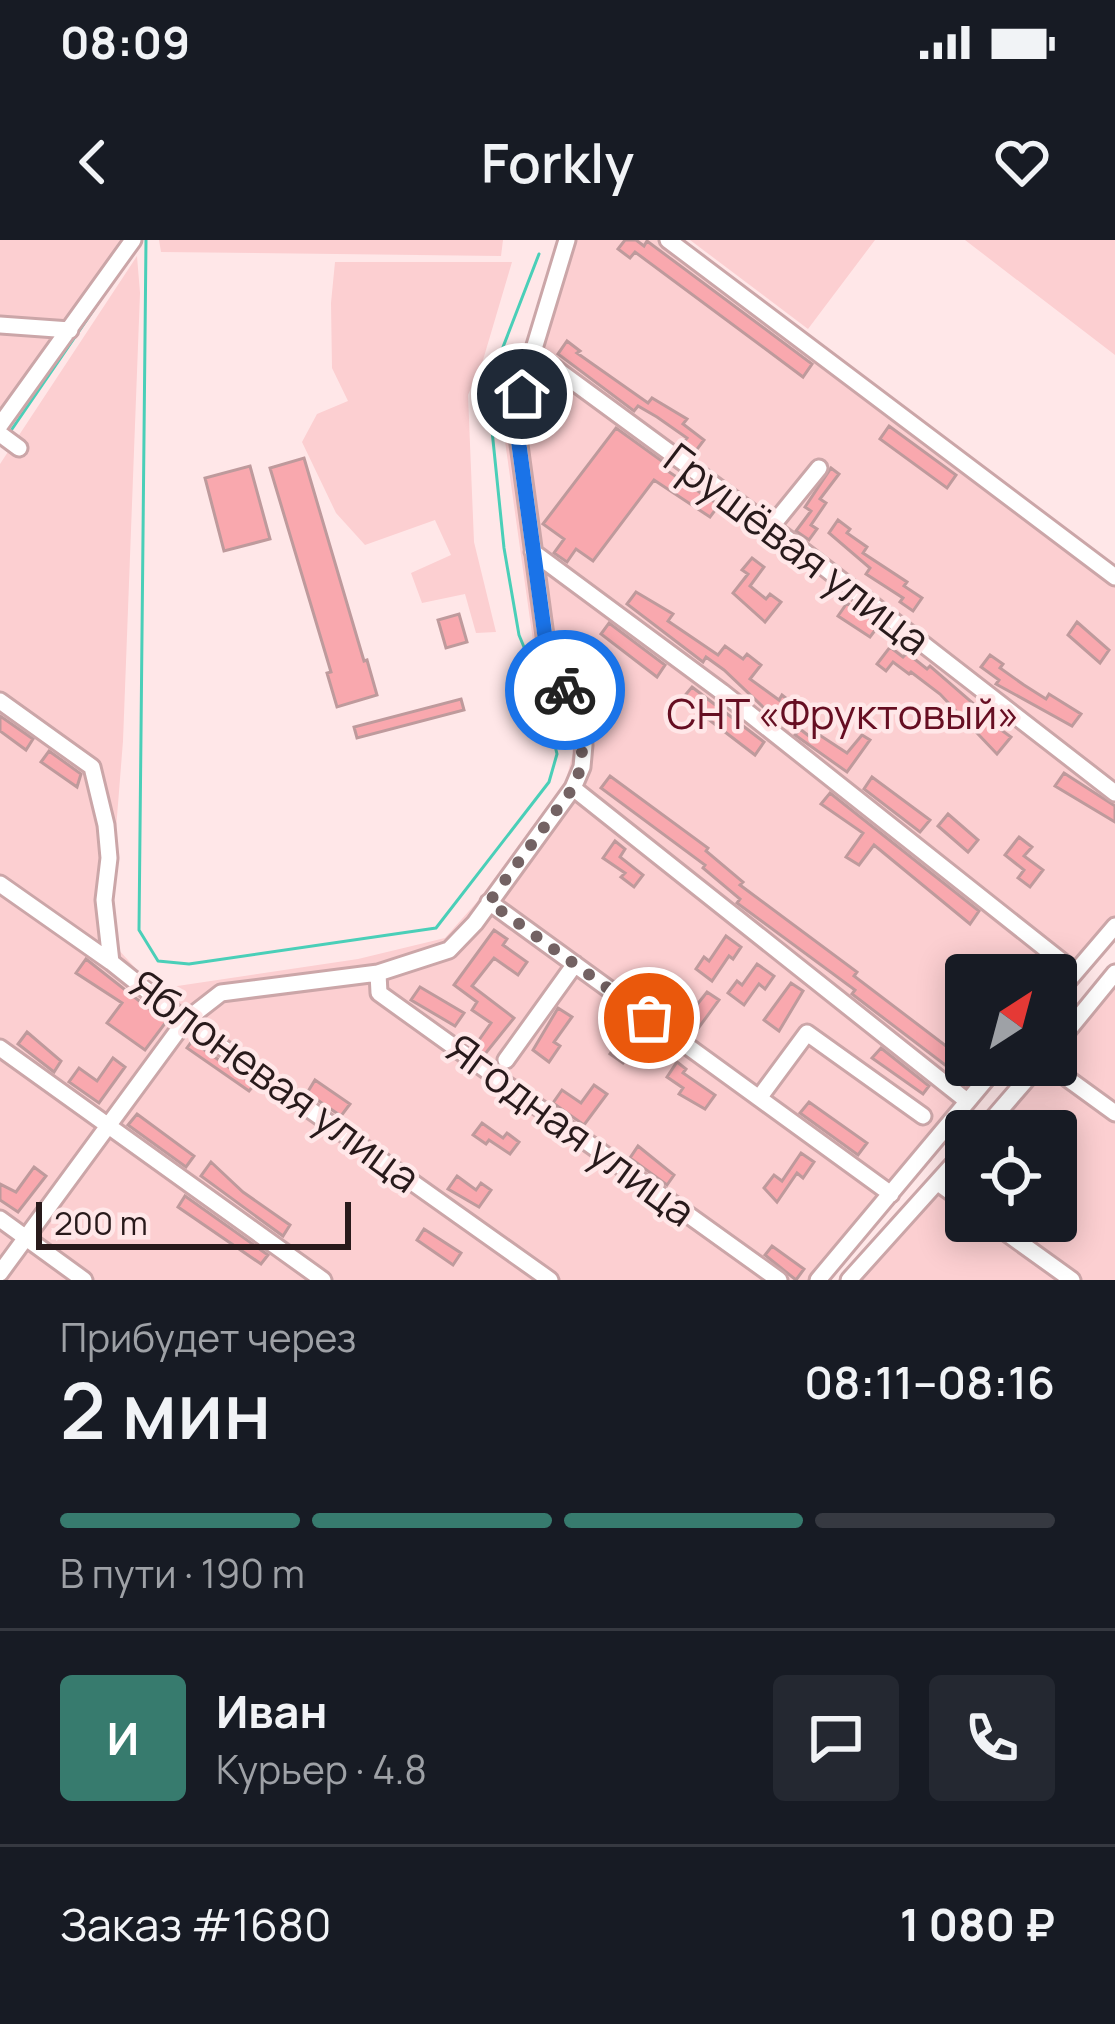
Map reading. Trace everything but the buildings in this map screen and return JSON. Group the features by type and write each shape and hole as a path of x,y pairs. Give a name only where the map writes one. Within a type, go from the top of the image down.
{"street":[{"path":"6,430 133,240"},
{"path":"0,1273 185,1021 220,993 378,974 449,950 573,788 584,745 546,644 517,430 533,352 567,240"},
{"path":"668,240 1115,577"},
{"path":"0,325 70,330"},
{"name":"Грушёвая улица","path":"533,352 771,527 1115,793"},
{"path":"771,527 819,468"},
{"path":"533,552 722,692 1052,954"},
{"path":"0,701 92,767 106,825 109,858 104,900 111,962"},
{"path":"573,788 968,1101"},
{"name":"Яблоневая улица","path":"0,884 550,1280"},
{"path":"489,902 891,1194"},
{"path":"1077,970 1115,926"},
{"path":"506,1060 575,964"},
{"path":"1077,1019 1115,973"},
{"name":"Ягодная улица","path":"378,974 379,992 779,1280"},
{"path":"759,1098 808,1033 923,1116"},
{"path":"0,1048 323,1280"},
{"path":"1077,1085 1115,1113"},
{"path":"825,1277 980,1086"},
{"path":"1000,1110 1021,1086"},
{"path":"849,1280 945,1175"},
{"path":"938,1183 945,1188"},
{"path":"0,1219 84,1280"},
{"path":"1020,1242 1072,1280"}],"green space":[{"path":"0,240 137,240 0,436"},
{"path":"159,240 503,240 501,256 161,252"},
{"name":"СНТ «Фруктовый»","path":"561,240 677,240 1115,573 1115,940 1077,986 1077,954 945,954 945,1086 993,1086 973,1110 945,1110 945,1144 831,1280 0,1280 0,464 137,256 140,293 123,741 110,905 117,948 138,971 164,988 358,959 445,938 566,780 573,753 534,648 504,434 505,412"},
{"path":"690,240 875,240 808,329"},
{"path":"965,240 1115,240 1115,355"},
{"path":"335,262 512,262 468,395 474,542 496,632 476,633 465,594 422,603 411,573 451,555 435,520 365,545 336,513 302,442 317,414 348,401 332,368"},
{"path":"1115,962 1115,1280 849,1280 945,1165 945,1242 1077,1242 1077,1110 992,1110 1012,1086 1077,1086 1077,1008"}],"waterway":[{"path":"146,240 139,930 158,961 189,964 436,928 549,782 557,754 541,688 519,635 504,548 489,401 498,360 539,254"},
{"path":"10,432 127,261"}],"way so far":[{"path":"565,690 580,725 582,767 573,788 489,902 649,1018"}],"route":[{"path":"522,394 517,430 546,644 565,690"}]}
